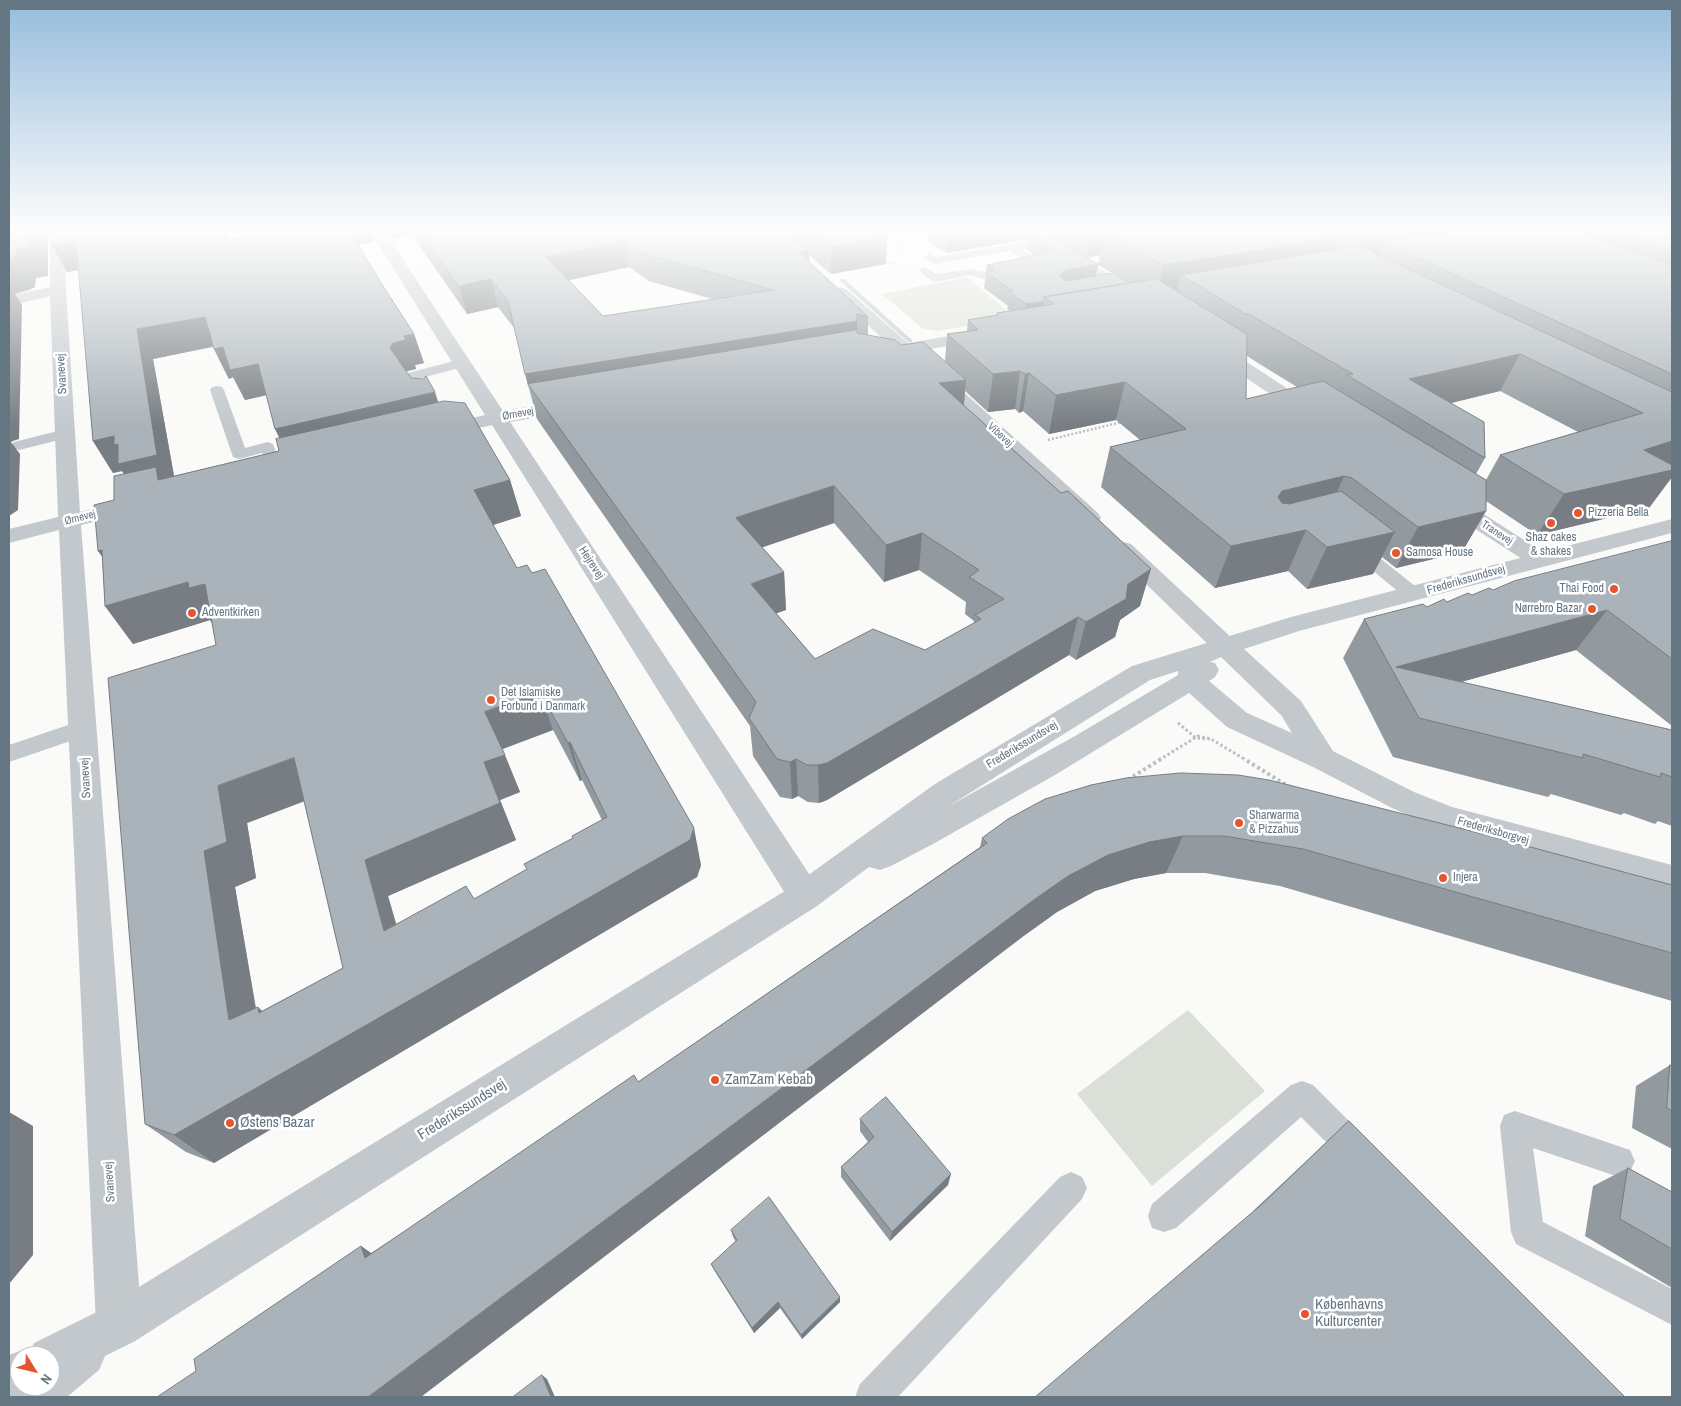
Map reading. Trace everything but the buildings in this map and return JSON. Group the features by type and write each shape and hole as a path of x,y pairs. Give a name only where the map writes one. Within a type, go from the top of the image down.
{"street":[{"path":"9,301 29,297"},
{"name":"Svanevej","path":"58,297 70,521 119,1325"},
{"name":"Hejrevej","path":"419,297 805,896"},
{"name":"Vibevej","path":"844,297 1015,448 1107,535 1221,651"},
{"path":"1122,310 1150,305 1132,297"},
{"path":"876,354 1000,332"},
{"path":"1199,338 1324,421"},
{"name":"Ørnevej","path":"424,435 497,418 584,403"},
{"path":"257,476 294,466"},
{"name":"Tranevej","path":"1431,490 1538,559"},
{"name":"Ørnevej","path":"9,536 145,502"},
{"name":"Frederikssundsvej","path":"60,1354 119,1325 805,896 946,792 1142,673 1221,651 1291,625 1413,594 1538,559 1672,526"},
{"name":"Frederikssundsvej","path":"805,896 967,812 1134,715 1191,680 1221,651"},
{"name":"Frederiksborgvej","path":"1221,651 1291,708 1323,758"},
{"name":"Frederiksborgvej","path":"1191,680 1237,720 1323,758 1379,789 1444,818 1672,879"},
{"name":"Frederikssundsvej","path":"60,1372 119,1325"}],"lane":[{"path":"428,404 409,376 462,363"},
{"path":"217,390 239,454 268,448 275,471"},
{"path":"19,445 66,434"},
{"path":"1340,535 1413,594"},
{"path":"9,754 83,728"},
{"path":"1164,1216 1302,1096 1378,1173"},
{"path":"1619,1161 1515,1126 1528,1232 1672,1308"},
{"path":"874,1397 1071,1188"}],"path":[{"path":"1015,448 1128,420"},
{"path":"1198,736 1212,739 1358,829 1268,805 1216,798 1173,796 1086,806 1198,736"}],"shaded area":[{"path":"885,297 990,297 1015,318 937,331 922,328"},
{"path":"1188,1010 1265,1091 1152,1186 1077,1094"}],"waterway":[{"path":"861,297 910,341"}],"place":[{"name":"Pizzeria Bella","path":"1578,513"},
{"name":"Shaz cakes & shakes","path":"1551,523"},
{"name":"Samosa House","path":"1396,553"},
{"name":"Thai Food","path":"1614,589"},
{"name":"Nørrebro Bazar","path":"1592,609"},
{"name":"Adventkirken","path":"192,613"},
{"name":"Det Islamiske Forbund i Danmark","path":"491,700"},
{"name":"Sharwarma & Pizzahus","path":"1239,823"},
{"name":"Injera","path":"1443,878"},
{"name":"ZamZam Kebab","path":"715,1080"},
{"name":"Østens Bazar","path":"230,1123"},
{"name":"Københavns Kulturcenter","path":"1305,1314"}]}
